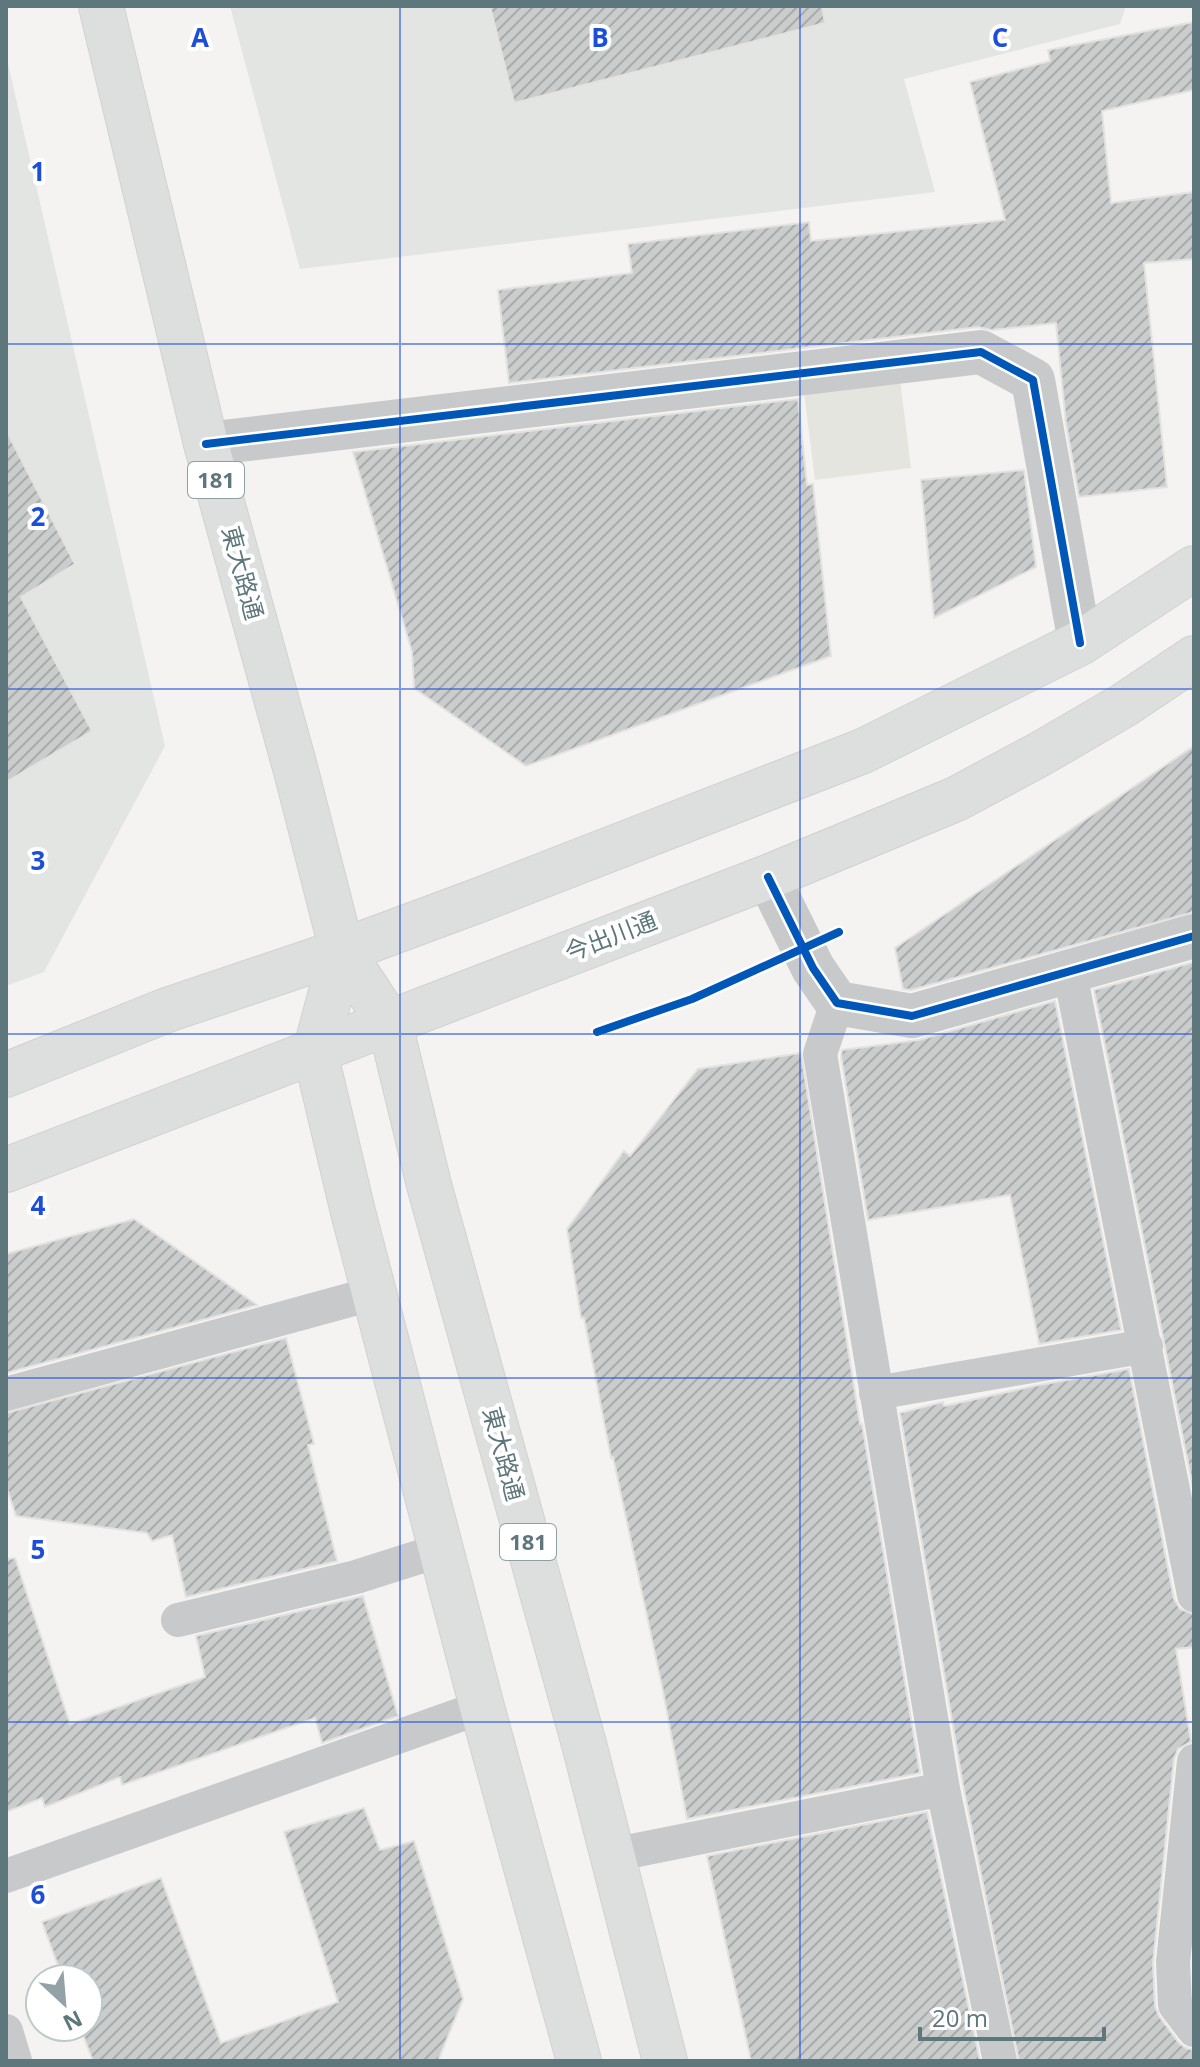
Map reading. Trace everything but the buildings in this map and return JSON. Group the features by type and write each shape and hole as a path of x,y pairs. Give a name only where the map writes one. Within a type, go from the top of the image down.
{"main road":[{"name":"東大路通","path":"101,6 206,444 342,951 390,1024 429,1185 612,1855 665,2061"},
{"path":"6,1075 167,1010 342,951 863,751 1080,643 1194,568"},
{"name":"今出川通","path":"6,1170 768,877 956,799 1124,705 1194,658"},
{"name":"東大路通","path":"342,951 315,1052 482,1707 579,2061"}],"street":[{"path":"206,444 981,352 1033,380 1080,643"},
{"path":"768,877 813,968 837,1003 912,1016 1194,936"}],"lane":[{"path":"1070,973 1194,1595"},
{"path":"837,1003 820,1054 943,1789 1000,2061"},
{"path":"6,1394 375,1293"},
{"path":"876,1393 1146,1346"},
{"path":"178,1620 356,1577 441,1550"},
{"path":"6,1876 482,1707"},
{"path":"1194,1761 1173,1962 1175,2005 1194,2030"},
{"path":"612,1855 943,1789"},
{"path":"6,2031 15,2061"}],"shaded area":[{"path":"230,6 1126,6 1120,24 904,79 935,192 300,269"},
{"path":"6,55 165,746 44,972 6,986"},
{"path":"900,380 911,468 815,480 804,392"}],"cycle path":[{"path":"206,444 981,352 1033,380 1080,643"},
{"path":"768,877 813,968 837,1003 912,1016 1194,936"},
{"path":"597,1032 692,999 839,932"}]}
